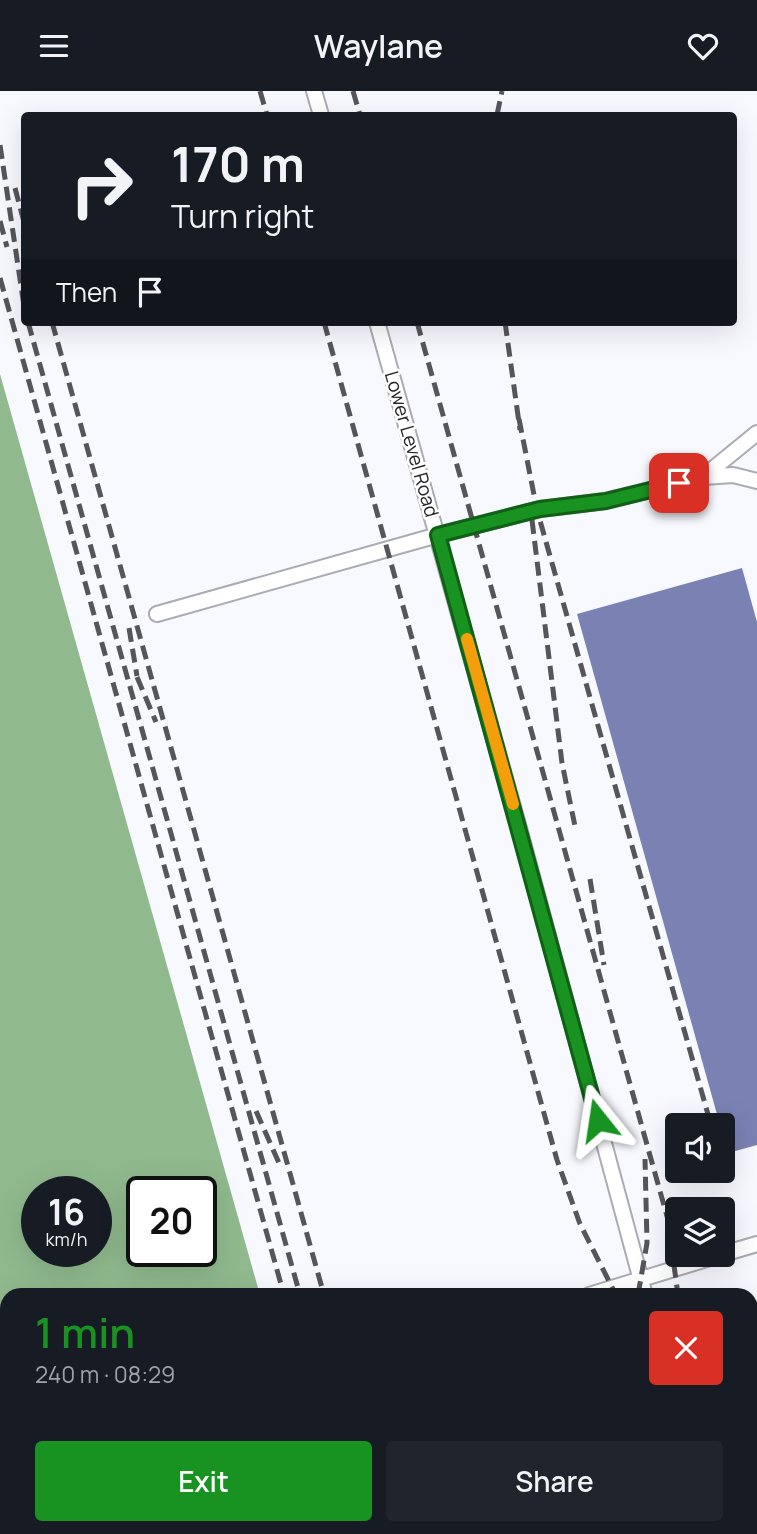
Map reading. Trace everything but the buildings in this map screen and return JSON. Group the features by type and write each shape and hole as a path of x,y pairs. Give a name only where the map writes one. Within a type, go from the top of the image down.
{"lane":[{"path":"314,91 320,112"},
{"name":"Lower Level Road","path":"378,326 438,535 643,1288"},
{"path":"703,477 757,433"},
{"path":"158,614 540,509 606,501 703,477 733,475 757,481"},
{"path":"735,1250 757,1244"},
{"path":"613,1288 680,1267"}],"shaded area":[{"path":"0,374 258,1288 0,1288"}],"railway":[{"path":"260,91 266,112"},
{"path":"353,91 359,112"},
{"path":"498,112 502,91"},
{"path":"0,145 21,286"},
{"path":"15,188 21,211"},
{"path":"0,221 7,247"},
{"path":"0,278 282,1288"},
{"path":"29,326 298,1288"},
{"path":"53,326 322,1288"},
{"path":"325,326 557,1160 580,1224 612,1288"},
{"path":"418,326 665,1209"},
{"path":"506,326 520,430"},
{"path":"519,419 537,510 708,1113"},
{"path":"532,520 562,763 576,831"},
{"path":"129,628 137,676"},
{"path":"137,677 156,722"},
{"path":"590,879 604,965"},
{"path":"256,1111 279,1163"},
{"path":"639,1288 647,1243 645,1159"},
{"path":"674,1267 677,1288"}],"slow traffic":[{"path":"467,639 513,804"}],"route":[{"path":"598,1120 438,535 540,509 606,501 679,483"}]}
